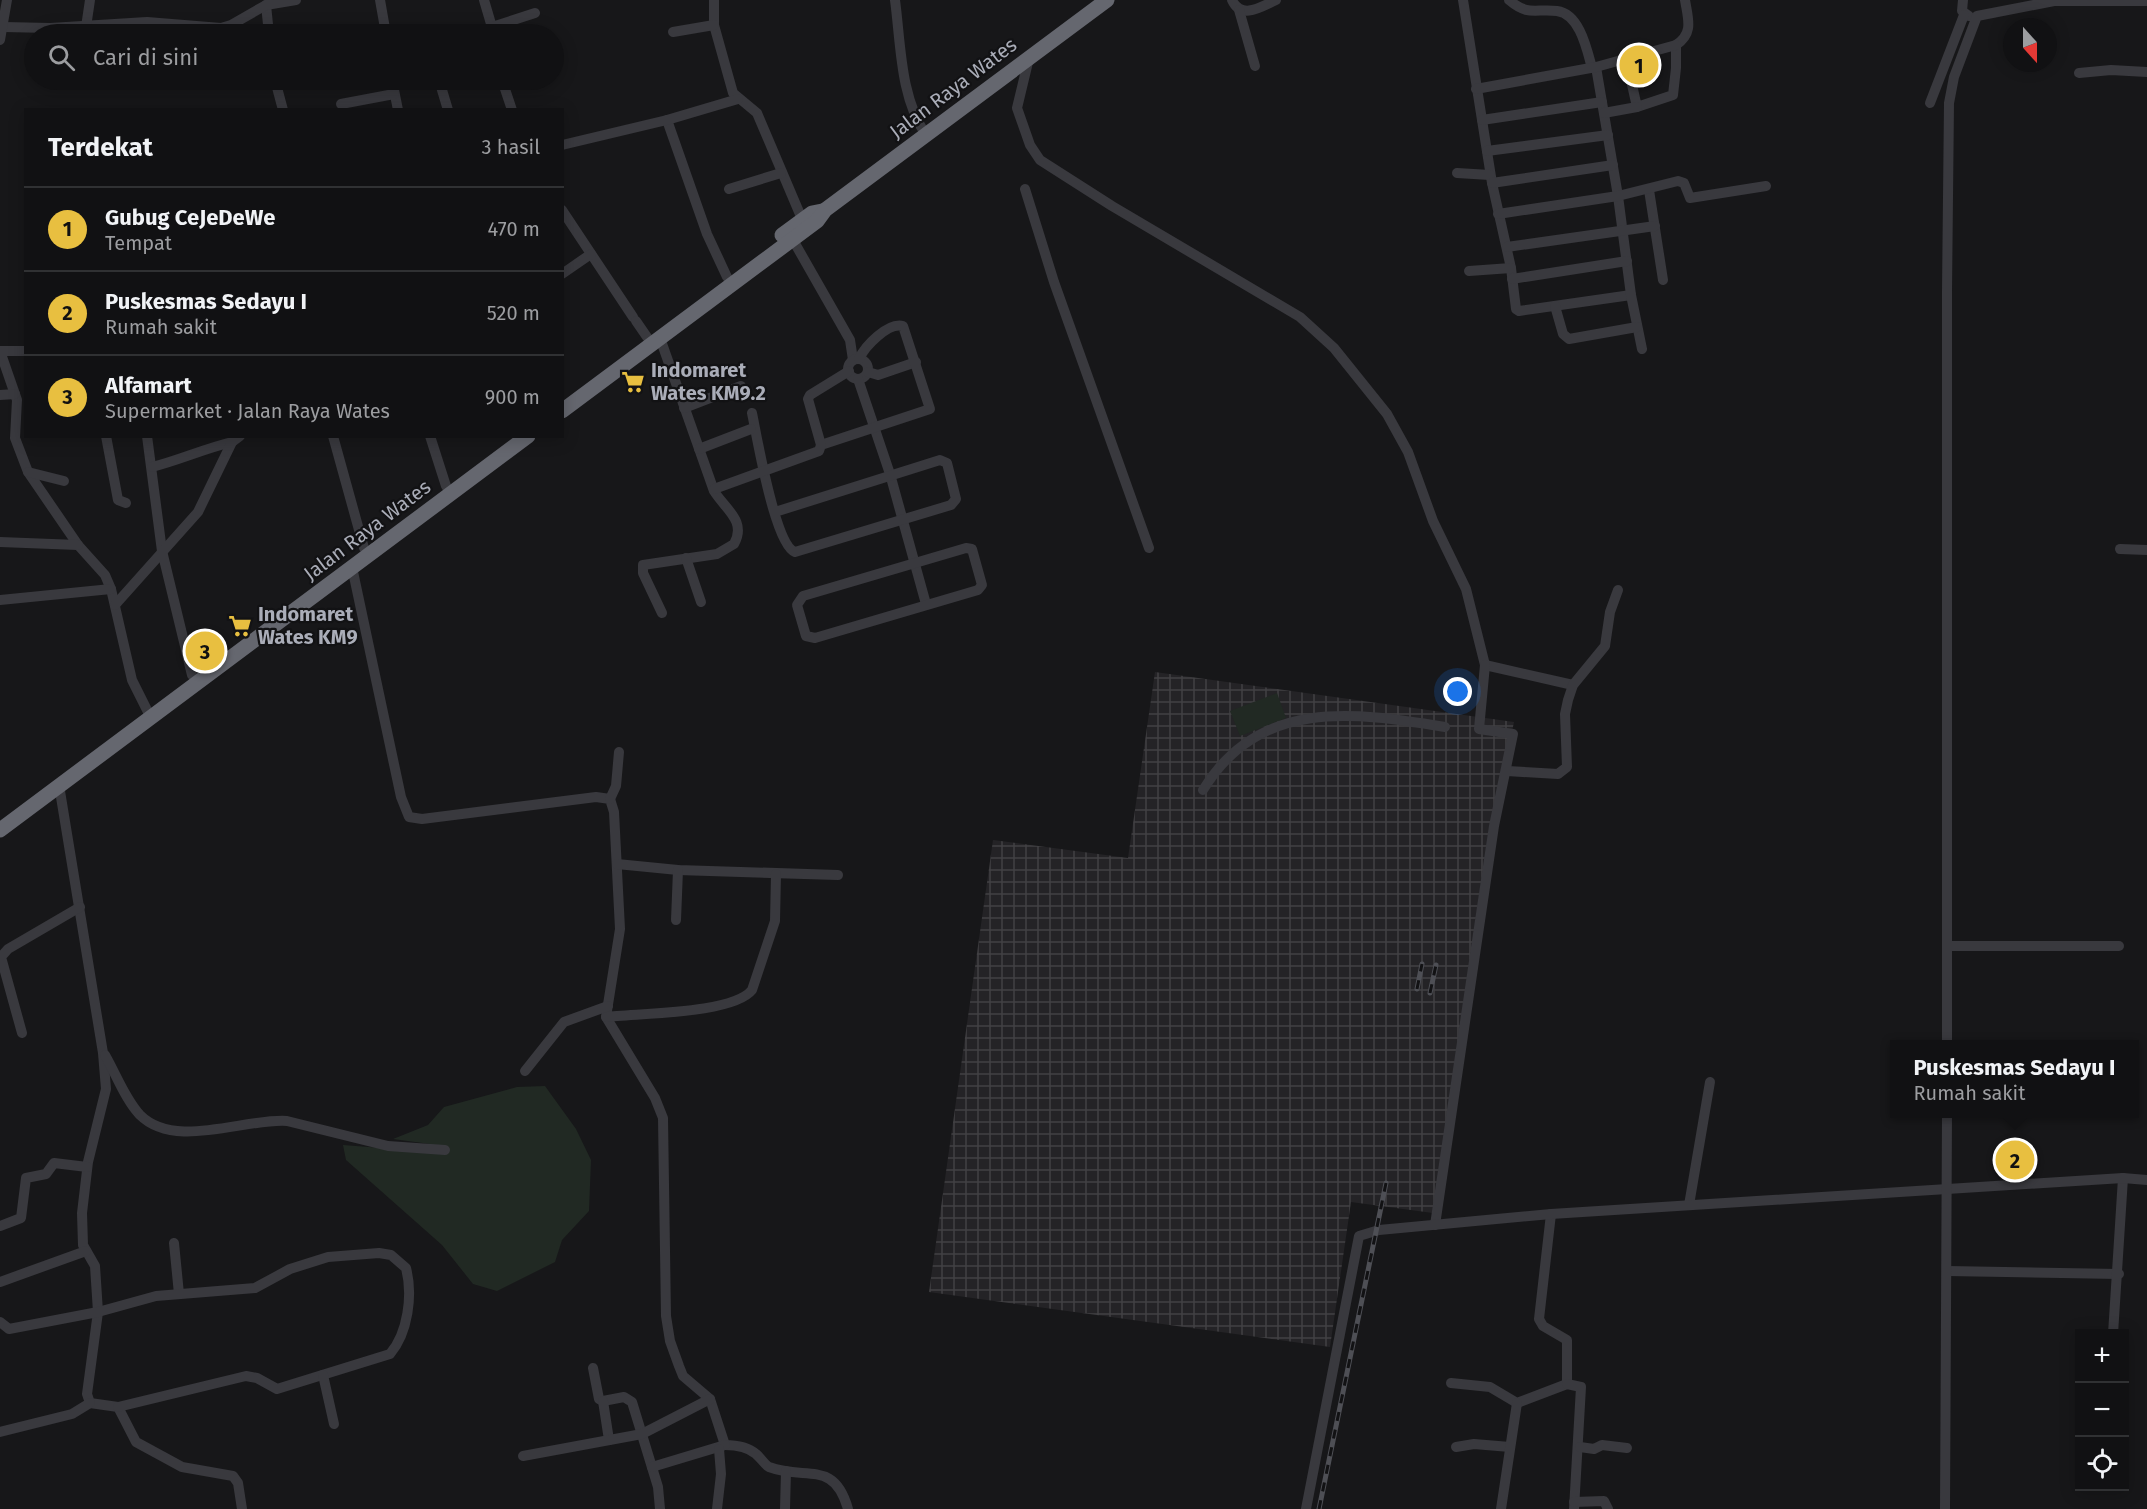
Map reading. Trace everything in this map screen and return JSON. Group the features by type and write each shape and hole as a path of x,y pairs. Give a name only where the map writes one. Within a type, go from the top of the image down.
{"highway":[{"name":"Jalan Raya Wates","path":"564,409 802,219 825,210 1102,2"},
{"name":"Jalan Raya Wates","path":"564,399 793,240 817,221 825,210"},
{"name":"Jalan Raya Wates","path":"0,830 148,714 192,675 510,438"},
{"name":"Jalan Raya Wates","path":"0,818 352,567 525,438"}],"street":[{"path":"0,40 7,0"},
{"path":"86,24 90,0"},
{"path":"233,24 266,5 296,0"},
{"path":"380,0 384,24"},
{"path":"484,0 491,24"},
{"path":"714,0 714,25 729,85 738,99 757,113 802,219"},
{"path":"895,0 911,109 926,135"},
{"path":"1235,5 1253,11 1276,0"},
{"path":"1466,0 1476,89 1517,310 1631,295"},
{"path":"1509,0 1530,12 1555,10 1567,15 1584,38 1603,107 1631,295 1642,349"},
{"path":"1476,89 1594,68 1676,45 1685,38 1689,30 1686,0"},
{"path":"1930,103 1964,15 1961,6 1963,0"},
{"path":"1964,15 1977,16 2054,1 2147,1"},
{"path":"266,5 268,24"},
{"path":"1235,5 1255,66"},
{"path":"509,24 535,13"},
{"path":"1947,1040 1949,103 1954,77 1977,16"},
{"path":"123,24 147,22 172,24"},
{"path":"673,32 714,25"},
{"path":"4,27 24,27"},
{"path":"1482,120 1603,107 1637,107 1673,95 1677,68 1676,45"},
{"path":"1030,57 1017,108 1030,144 1040,160 1112,206 1300,316 1334,348 1395,424 1414,464 1433,521 1466,588 1485,665 1479,729 1513,734 1494,826 1435,1221"},
{"path":"1626,58 1637,107"},
{"path":"2079,73 2110,70 2147,72"},
{"path":"278,90 282,108"},
{"path":"393,90 398,108"},
{"path":"442,90 447,108"},
{"path":"505,90 511,108"},
{"path":"341,104 394,94"},
{"path":"564,145 668,120 738,99"},
{"path":"668,120 706,234 727,277"},
{"path":"1487,151 1608,135"},
{"path":"1456,173 1491,179 1613,165"},
{"path":"729,189 781,173"},
{"path":"1498,214 1618,196 1682,181 1690,198 1766,186"},
{"path":"1025,189 1053,282 1149,548"},
{"path":"1649,190 1663,280"},
{"path":"564,213 634,319 653,338 684,408 714,489 723,505 737,520 737,539 734,544 722,552 643,565 644,573 662,613"},
{"path":"1507,247 1655,226"},
{"path":"793,240 850,340 856,359"},
{"path":"564,273 591,254"},
{"path":"1468,271 1511,273 1627,261"},
{"path":"1555,306 1563,334 1569,339 1637,327"},
{"path":"714,489 819,451 821,445 808,399 810,395 849,371 866,347 892,326 901,324 905,328 930,409 821,445"},
{"path":"24,351 0,351 19,398 15,438 28,472 78,545 105,575 115,605 124,655 148,714"},
{"path":"856,359 867,363 868,372"},
{"path":"868,372 878,375 916,362"},
{"path":"849,371 858,379 876,427 926,604"},
{"path":"858,379 868,372"},
{"path":"684,408 741,386"},
{"path":"0,395 19,398"},
{"path":"752,413 764,469 775,512 783,542 795,552 955,502 947,464 940,460 775,512"},
{"path":"699,449 751,429"},
{"path":"106,438 118,500 126,502"},
{"path":"147,438 162,551 192,675"},
{"path":"334,438 364,548"},
{"path":"431,438 446,486"},
{"path":"152,467 184,459 198,450 236,439"},
{"path":"115,605 198,512 236,439"},
{"path":"28,472 64,481"},
{"path":"0,542 78,545"},
{"path":"966,548 972,549 981,588 926,604 813,639 806,636 797,605 803,596 914,562 966,548"},
{"path":"2120,549 2147,550"},
{"path":"686,558 701,602"},
{"path":"352,567 401,796 409,817 422,819 596,797 610,799"},
{"path":"0,600 111,589"},
{"path":"1507,771 1557,774 1567,767 1565,714 1574,685 1605,646 1610,612 1618,590"},
{"path":"1485,665 1574,685"},
{"path":"1203,789 1216,768 1237,749 1265,732 1300,719 1324,716 1399,719 1445,727"},
{"path":"619,752 616,786 610,799 614,812 620,929 607,1012 660,1107 664,1161 666,1316 670,1341 684,1376 710,1399 722,1447 717,1509"},
{"path":"58,785 80,907 103,1053 106,1089 87,1167 82,1213 83,1245 95,1266 98,1312 87,1394 90,1403"},
{"path":"617,864 678,870 838,875"},
{"path":"676,920 678,870"},
{"path":"525,1071 564,1022 607,1012 704,1008 747,997 752,990 775,921 776,874"},
{"path":"22,1034 1,957 8,949 80,907"},
{"path":"1947,946 2120,946"},
{"path":"103,1053 141,1115 171,1130 189,1132 271,1120 287,1121 388,1146 445,1150"},
{"path":"1689,1205 1710,1082"},
{"path":"1945,1509 1947,1118"},
{"path":"0,1226 21,1218 26,1178 46,1174 54,1163 87,1167"},
{"path":"1310,1508 1355,1241 1359,1236 1379,1230 1435,1221 2123,1178 2147,1180"},
{"path":"2114,1329 2119,1275 2123,1178"},
{"path":"1551,1214 1539,1319 1543,1326 1567,1340 1567,1384"},
{"path":"174,1243 179,1294"},
{"path":"0,1280 87,1251"},
{"path":"1,1428 72,1414 90,1403 118,1407 246,1376 257,1378 277,1389 383,1357 394,1350 404,1326 409,1289 406,1268 391,1255 379,1253 327,1257 290,1269 255,1288 156,1296 98,1312 3,1327"},
{"path":"1947,1271 2119,1275"},
{"path":"593,1368 598,1396 603,1401 609,1440"},
{"path":"323,1375 334,1424"},
{"path":"1451,1383 1490,1387 1517,1402 1567,1384 1581,1387 1580,1447 1574,1506 1604,1501 1608,1509"},
{"path":"603,1401 628,1398 632,1402 652,1467 660,1509"},
{"path":"523,1456 642,1434 710,1399"},
{"path":"1501,1509 1517,1402"},
{"path":"118,1407 136,1442 182,1467 233,1476 238,1483 242,1509"},
{"path":"1456,1447 1474,1444 1510,1447"},
{"path":"1580,1447 1594,1449 1602,1445 1627,1448"},
{"path":"652,1467 722,1447 745,1448 755,1453 767,1466 822,1476 835,1482 842,1489 848,1509"},
{"path":"785,1509 786,1471"}],"shaded area":[{"path":"1155,672 1514,722 1482,876 1433,1213 1351,1202 1330,1347 929,1292 993,840 1128,858"},
{"path":"1277,693 1286,718 1240,736 1230,711"},
{"path":"545,1086 576,1129 591,1160 589,1211 562,1240 555,1262 497,1291 473,1284 442,1245 346,1160 343,1145 433,1152 434,1147 430,1144 393,1139 428,1125 444,1107 517,1087"}],"railway":[{"path":"1417,989 1422,964"},
{"path":"1430,993 1436,965"},
{"path":"1319,1509 1386,1183"}],"place":[{"name":"Gubug CeJeDeWe","path":"1639,65"},
{"name":"Indomaret Wates KM9.2","path":"633,382"},
{"name":"Indomaret Wates KM9","path":"240,626"},
{"name":"Alfamart","path":"205,651"},
{"name":"Puskesmas Sedayu I","path":"2015,1160"}]}
